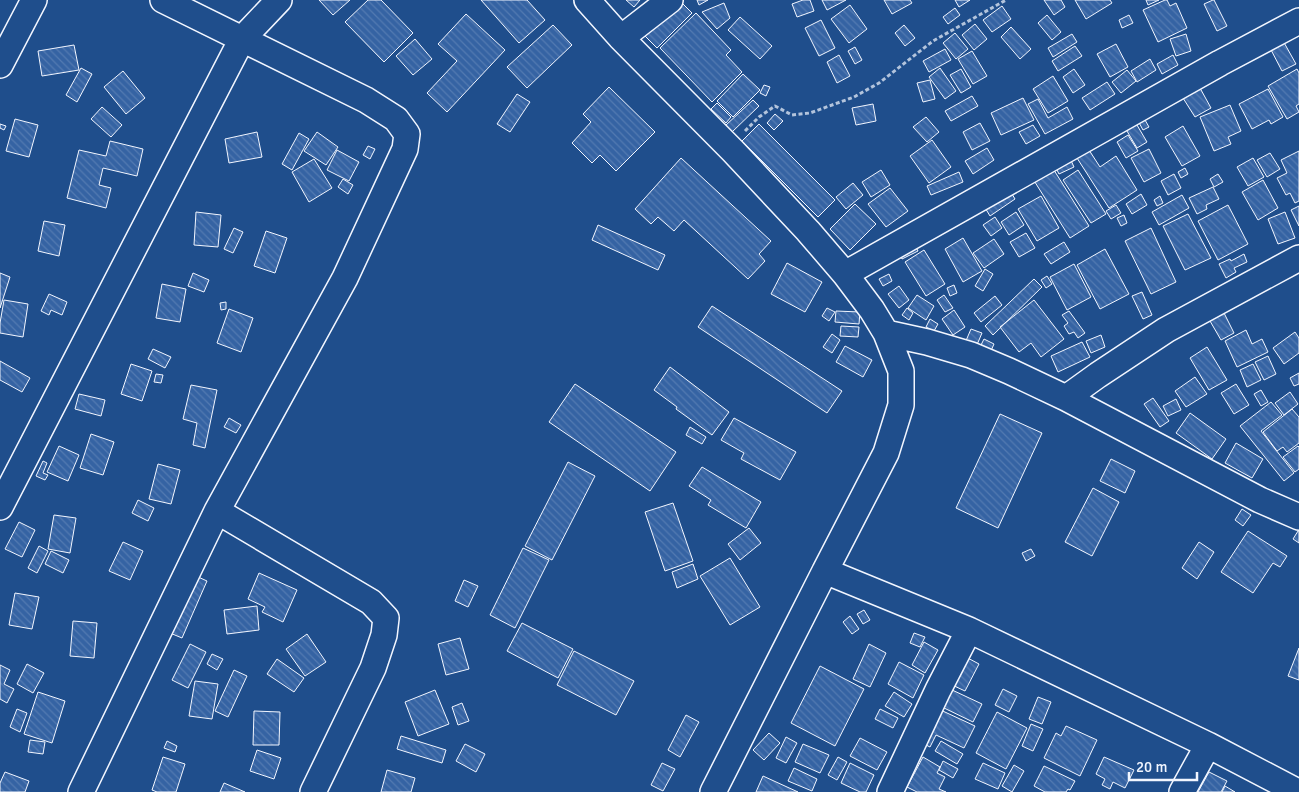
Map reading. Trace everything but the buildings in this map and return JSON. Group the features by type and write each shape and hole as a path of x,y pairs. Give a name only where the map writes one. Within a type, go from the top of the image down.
{"street":[{"path":"0,65 34,0"},
{"path":"80,792 217,511 345,278 405,150 407,134 396,119 366,100 163,0"},
{"path":"587,0 621,38 733,151 808,231 845,274 872,310 886,333 901,371 901,405 886,453 713,792"},
{"path":"621,38 670,0"},
{"path":"0,507 242,39 275,1"},
{"path":"845,274 1220,63 1299,21"},
{"path":"1066,398 1166,330 1299,258"},
{"path":"886,333 927,342 971,355 1010,371 1066,398 1260,500 1293,508"},
{"path":"217,511 371,602 386,618 384,635 373,668 313,792"},
{"path":"826,571 969,630 1208,745 1298,792"},
{"path":"890,792 938,690 969,630"},
{"path":"1182,792 1208,745"}],"path":[{"path":"733,151 742,134 759,117 775,106 792,115 810,113 854,97 878,83 933,41 1006,0"}]}
